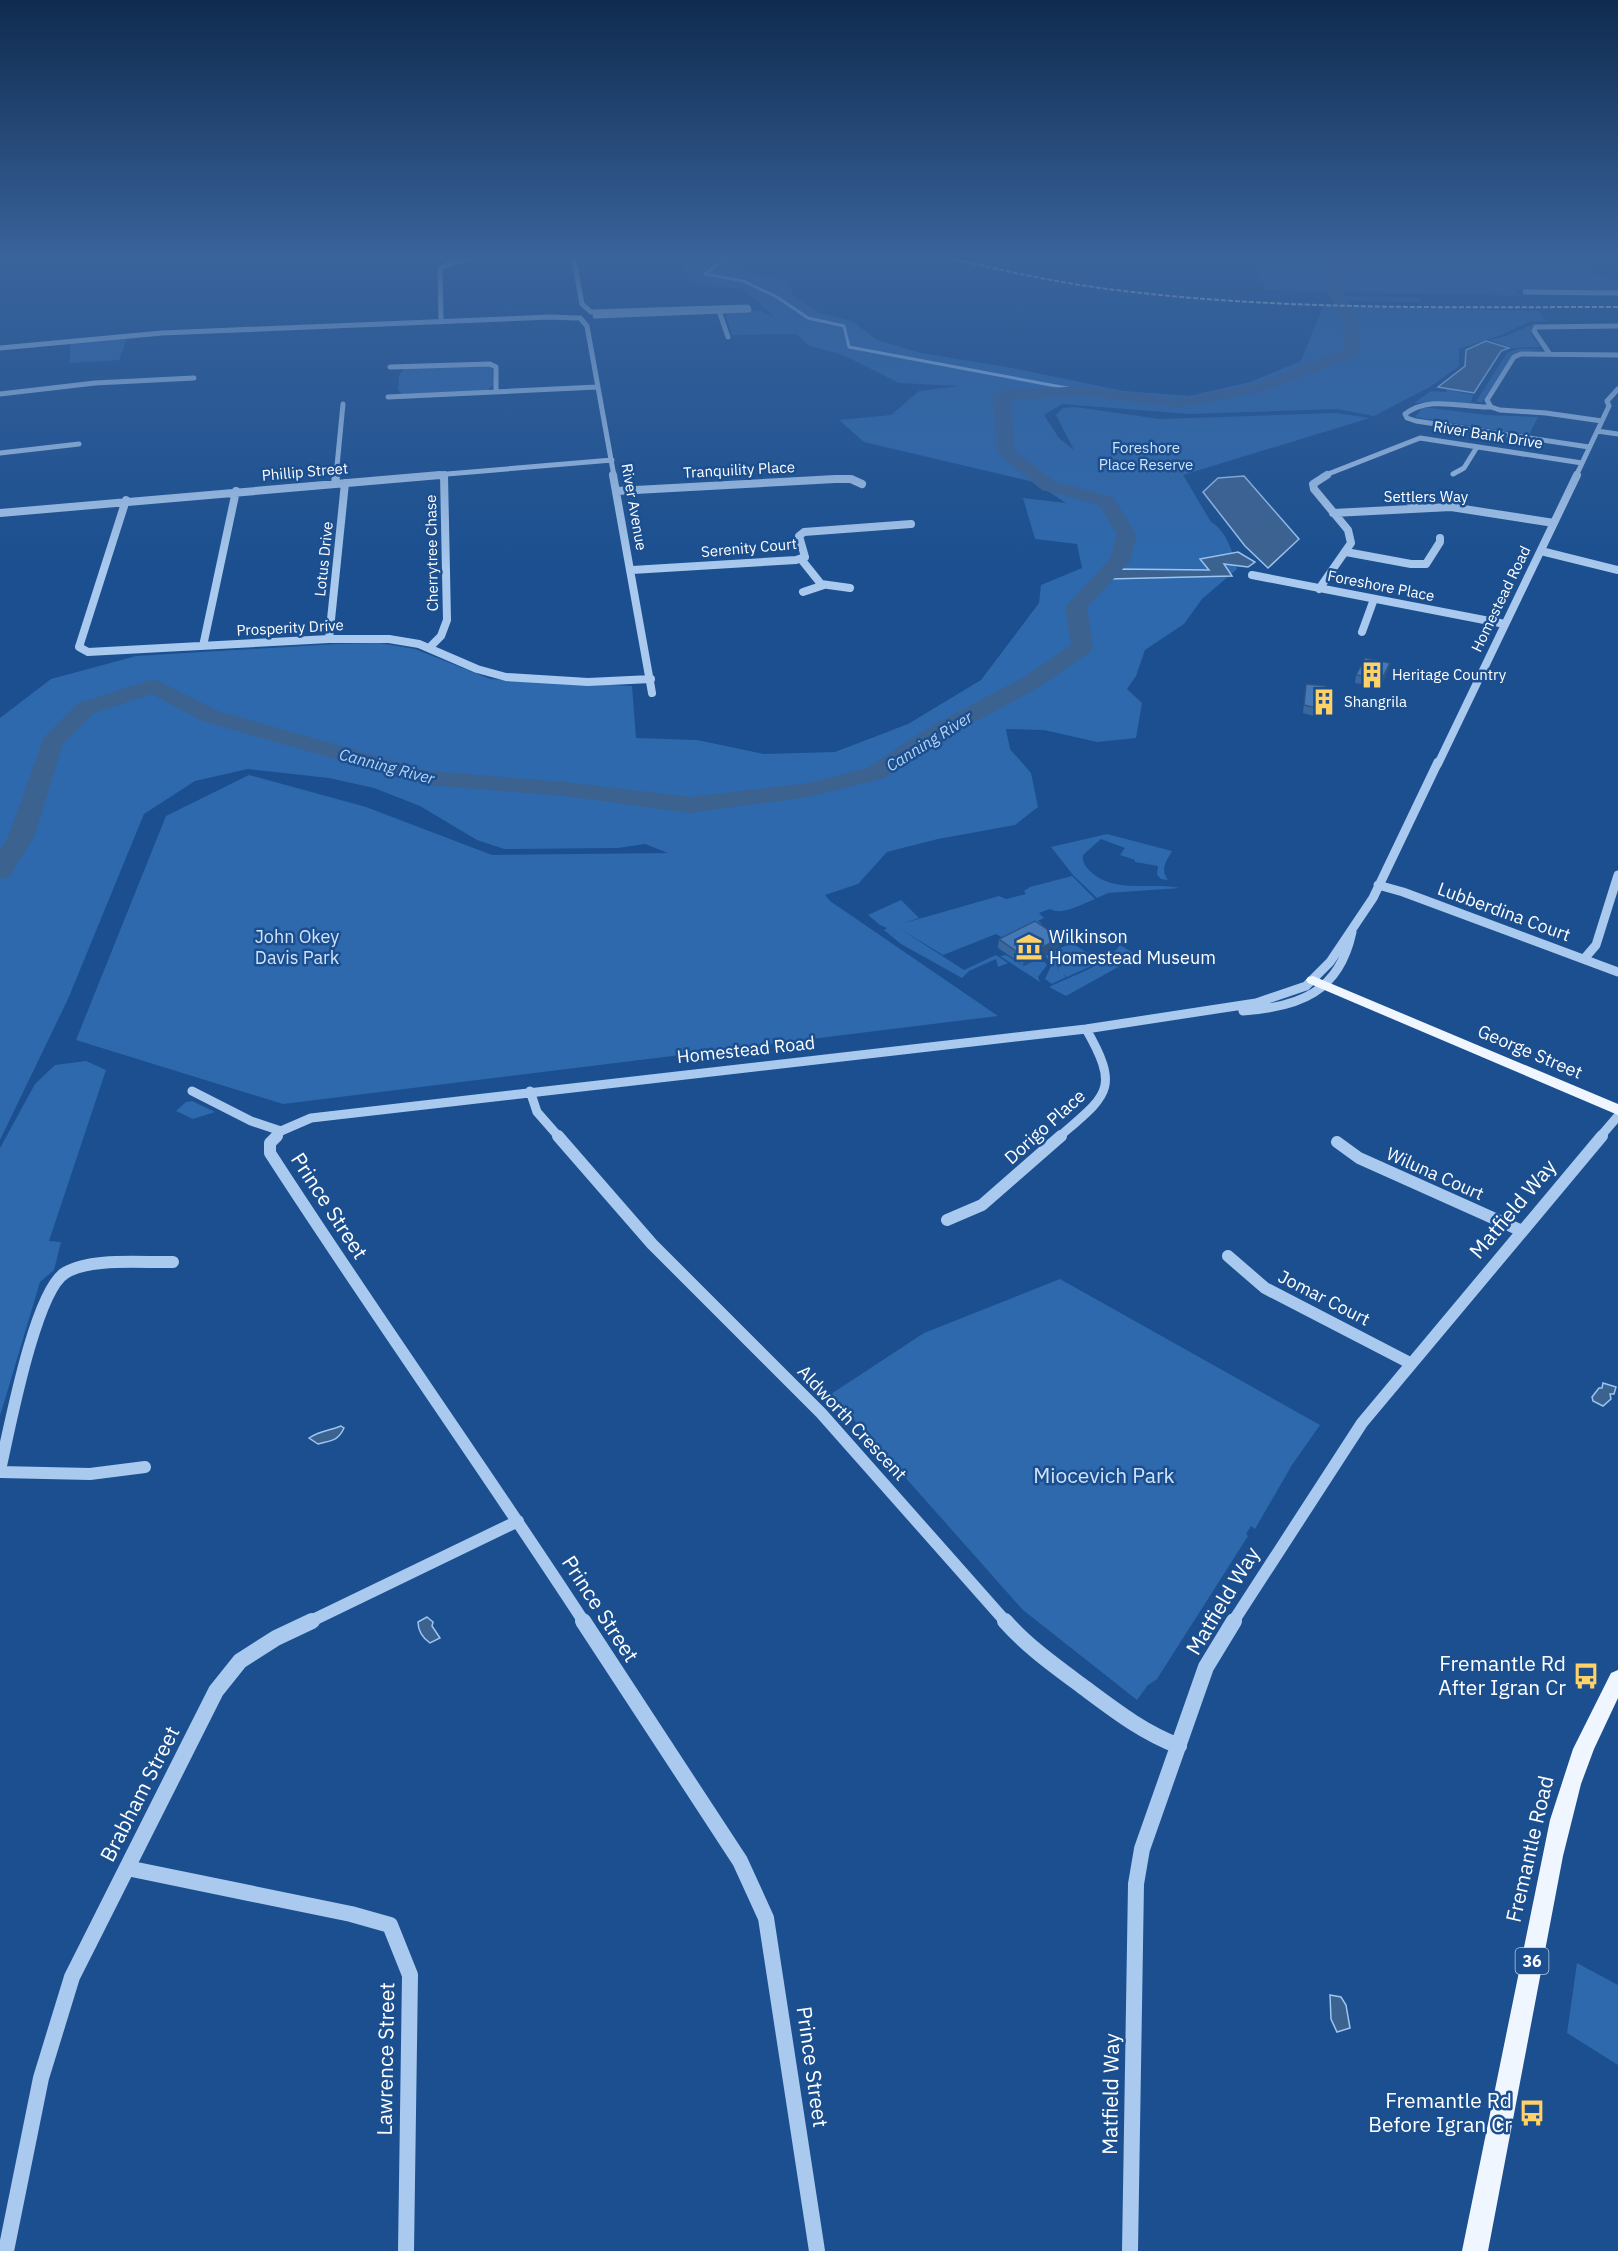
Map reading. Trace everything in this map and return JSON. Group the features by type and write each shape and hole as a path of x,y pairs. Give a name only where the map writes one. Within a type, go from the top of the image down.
{"main road":[{"name":"George Street","path":"1316,986 1618,1110"},
{"name":"Fremantle Road","path":"1475,2251 1552,1854 1572,1776 1594,1722 1618,1680"}],"street":[{"name":"River Avenue","path":"592,359 632,570 652,693"},
{"path":"1491,407 1487,400 1513,359"},
{"path":"390,367 490,364 496,367 496,392"},
{"path":"0,394 95,384 194,378"},
{"path":"388,397 597,387"},
{"name":"Homestead Road","path":"1609,406 1607,401 1618,389"},
{"name":"Homestead Road","path":"1316,986 1373,898 1609,406 1618,397"},
{"path":"1589,447 1407,418 1405,414 1413,406 1422,403 1468,408 1491,407 1602,421"},
{"path":"335,484 343,404"},
{"path":"1597,431 1618,434"},
{"name":"River Bank Drive","path":"1346,552 1351,543 1351,536 1314,489 1313,484 1324,476 1415,439 1582,463"},
{"path":"0,453 79,444"},
{"path":"1453,474 1464,468 1478,447"},
{"name":"Phillip Street","path":"0,513 126,500 612,460"},
{"name":"Cherrytree Chase","path":"430,647 441,636 447,620 444,475"},
{"name":"Tranquility Place","path":"617,491 835,479 851,480 862,484"},
{"name":"Lotus Drive","path":"329,639 345,483"},
{"path":"203,646 236,491"},
{"path":"1403,494 1416,508"},
{"name":"Prosperity Drive","path":"126,500 79,647 96,653 329,639 388,639 430,647 477,669 506,676 588,682 651,679"},
{"name":"Settlers Way","path":"1333,513 1460,508 1554,523"},
{"name":"Serenity Court","path":"632,570 801,559 806,554 799,536 804,532 911,524"},
{"path":"1319,588 1346,552 1411,564 1425,564 1440,542 1440,538"},
{"path":"1541,551 1618,570"},
{"path":"801,559 809,565 816,581 824,585 850,588"},
{"name":"Foreshore Place","path":"1252,575 1505,624"},
{"path":"803,592 824,585"},
{"path":"1362,632 1374,599"},
{"name":"Cherrytree Chase","path":"419,644 443,630"},
{"path":"1584,959 1596,945 1618,875"},
{"name":"Lubberdina Court","path":"1378,885 1403,891 1618,972"},
{"name":"Homestead Road","path":"281,1131 310,1118 530,1091 1086,1029 1218,1010 1260,1011 1285,1006 1316,986 1334,978 1350,950 1352,932"},
{"name":"Dorigo Place","path":"947,1220 981,1205 1100,1101 1106,1090 1106,1070 1086,1029"},
{"path":"192,1091 251,1121 281,1131"},
{"name":"Aldworth Crescent","path":"530,1091 537,1112 652,1244 821,1413 1013,1630 1052,1664 1131,1723 1160,1739 1179,1746"},
{"name":"Matfield Way","path":"1130,2251 1136,1884 1142,1849 1206,1667 1362,1423 1618,1116"},
{"name":"Prince Street","path":"281,1131 270,1143 270,1153 354,1284 518,1521 740,1861 766,1918 818,2251"},
{"name":"Wiluna Court","path":"1337,1142 1359,1158 1522,1231"},
{"name":"Jomar Court","path":"1228,1256 1265,1288 1410,1363"},
{"path":"145,1467 90,1474 0,1471 36,1322 48,1291 64,1273 90,1264 173,1262"},
{"name":"Brabham Street","path":"6,2251 56,2020 72,1977 216,1691 240,1661 276,1638 518,1521"},
{"name":"Lawrence Street","path":"127,1868 351,1914 390,1925 410,1975 406,2251"}],"green space":[{"path":"70,359 119,359 119,360 70,363"},
{"path":"851,359 958,359 1123,391 1189,396 1250,382 1302,359 1459,359 1459,366 1430,387 1374,416 1336,409 1189,414 1062,404 1044,415 1059,438 1074,450 1056,415 1063,408 1075,407 1160,419 1336,413 1370,418 1183,475 1211,522 1225,537 1237,569 1202,599 1184,624 1145,650 1136,676 1127,689 1142,703 1136,738 1097,742 1044,730 1006,729 1010,749 1031,773 1038,807 1015,825 938,839 887,852 858,884 825,895 830,901 998,1016 283,1104 76,1040 166,816 249,775 366,807 492,855 668,853 645,844 618,848 504,849 477,840 420,806 374,788 329,778 248,769 195,781 144,814 68,999 0,1140 0,718 51,679 136,656 379,643 415,649 490,679 632,686 636,738 697,740 764,754 835,752 908,724 981,680 1039,603 1041,585 1082,568 1077,544 1035,539 1023,498 1066,503 1034,482 864,442 839,420 891,415 919,391 960,386 899,383"},
{"path":"1503,359 1510,359 1482,402 1476,402"},
{"path":"488,366 492,368 493,386 486,390 402,394 398,390 399,376 404,368"},
{"path":"1447,389 1473,395 1471,402 1476,404 1414,403 1431,391 1446,392"},
{"path":"1423,407 1486,415 1538,417 1529,435 1415,417"},
{"path":"1107,834 1172,851 1164,869 1168,880 1161,879 1157,875 1158,866 1135,862 1135,860 1120,855 1125,848 1101,839 1083,855 1083,862 1099,878 1121,885 1180,888 1108,893 1097,898 1073,875 1051,847"},
{"path":"1072,876 1095,899 1067,910 1050,909 1039,913 1044,918 1038,921 1042,924 1005,939 996,934 943,955 897,927 964,970 996,955 1008,963 998,967 996,959 969,971 962,978 901,944 884,930 887,928 868,915 901,900 919,918 901,924 999,896 1006,899 1026,894 1024,891 1030,887"},
{"path":"1072,943 1098,960 1098,963 1067,977 1063,974 1066,977 1052,984 1045,979 1052,964 1045,956 1051,953 1057,959 1058,972 1059,961 1051,952"},
{"path":"1120,945 1138,956 1066,996 1049,987 1097,965"},
{"path":"1006,955 1024,966 1041,957 1047,965 1038,977 1040,982 1000,956"},
{"path":"86,1061 106,1070 49,1241 61,1242 54,1270 40,1282 0,1416 0,1148 35,1084 55,1065"},
{"path":"192,1101 215,1112 193,1119 176,1111 186,1102"},
{"name":"Miocevich Park","path":"1060,1279 1320,1425 1292,1465 1255,1529 1251,1526 1246,1534 1248,1536 1157,1679 1148,1685 1137,1700 1023,1610 831,1394 924,1333"},
{"path":"1577,1963 1618,1985 1618,2065 1567,2033"}],"shaded area":[{"path":"1465,359 1496,359 1474,393 1438,387 1465,366"},
{"path":"1244,476 1299,539 1268,568 1245,546 1203,492 1218,478"},
{"path":"1238,552 1255,562 1248,567 1224,564 1232,576 1109,579 1118,569 1209,570 1200,559"},
{"path":"1603,1383 1616,1387 1614,1394 1610,1394 1611,1399 1603,1406 1593,1401 1592,1397 1599,1388 1602,1388"},
{"path":"341,1426 344,1428 342,1432 331,1441 318,1444 309,1438 321,1432"},
{"path":"427,1617 433,1622 432,1626 440,1638 430,1643 421,1634 418,1625 418,1622"},
{"path":"1330,1995 1341,1997 1346,2005 1350,2028 1337,2032 1331,2019"}],"building":[{"path":"1365,658 1390,663 1382,679 1356,675"},
{"path":"1306,684 1326,686 1324,703 1319,709 1304,705"},
{"path":"1035,921 1060,938 1024,957 999,939"}],"waterway":[{"path":"913,359 1083,391"},
{"name":"Canning River","path":"0,871 21,837 52,742 86,708 154,686 210,716 426,778 565,789 690,805 809,790 876,773 938,732 1030,683 1082,647 1076,607 1120,561 1127,535 1106,501 1049,486 1006,453 1002,395 1083,391 1180,403 1259,387 1335,359"}],"place":[{"name":"Heritage Country","path":"1372,675"},
{"name":"Shangrila","path":"1324,702"},
{"name":"Wilkinson Homestead Museum","path":"1029,947"},
{"name":"Fremantle Rd After Igran Cr","path":"1586,1676"},
{"name":"Fremantle Rd Before Igran Cr","path":"1532,2113"}],"park label":[{"name":"Foreshore Place Reserve","path":"1146,456"},
{"name":"John Okey Davis Park","path":"297,947"}]}
